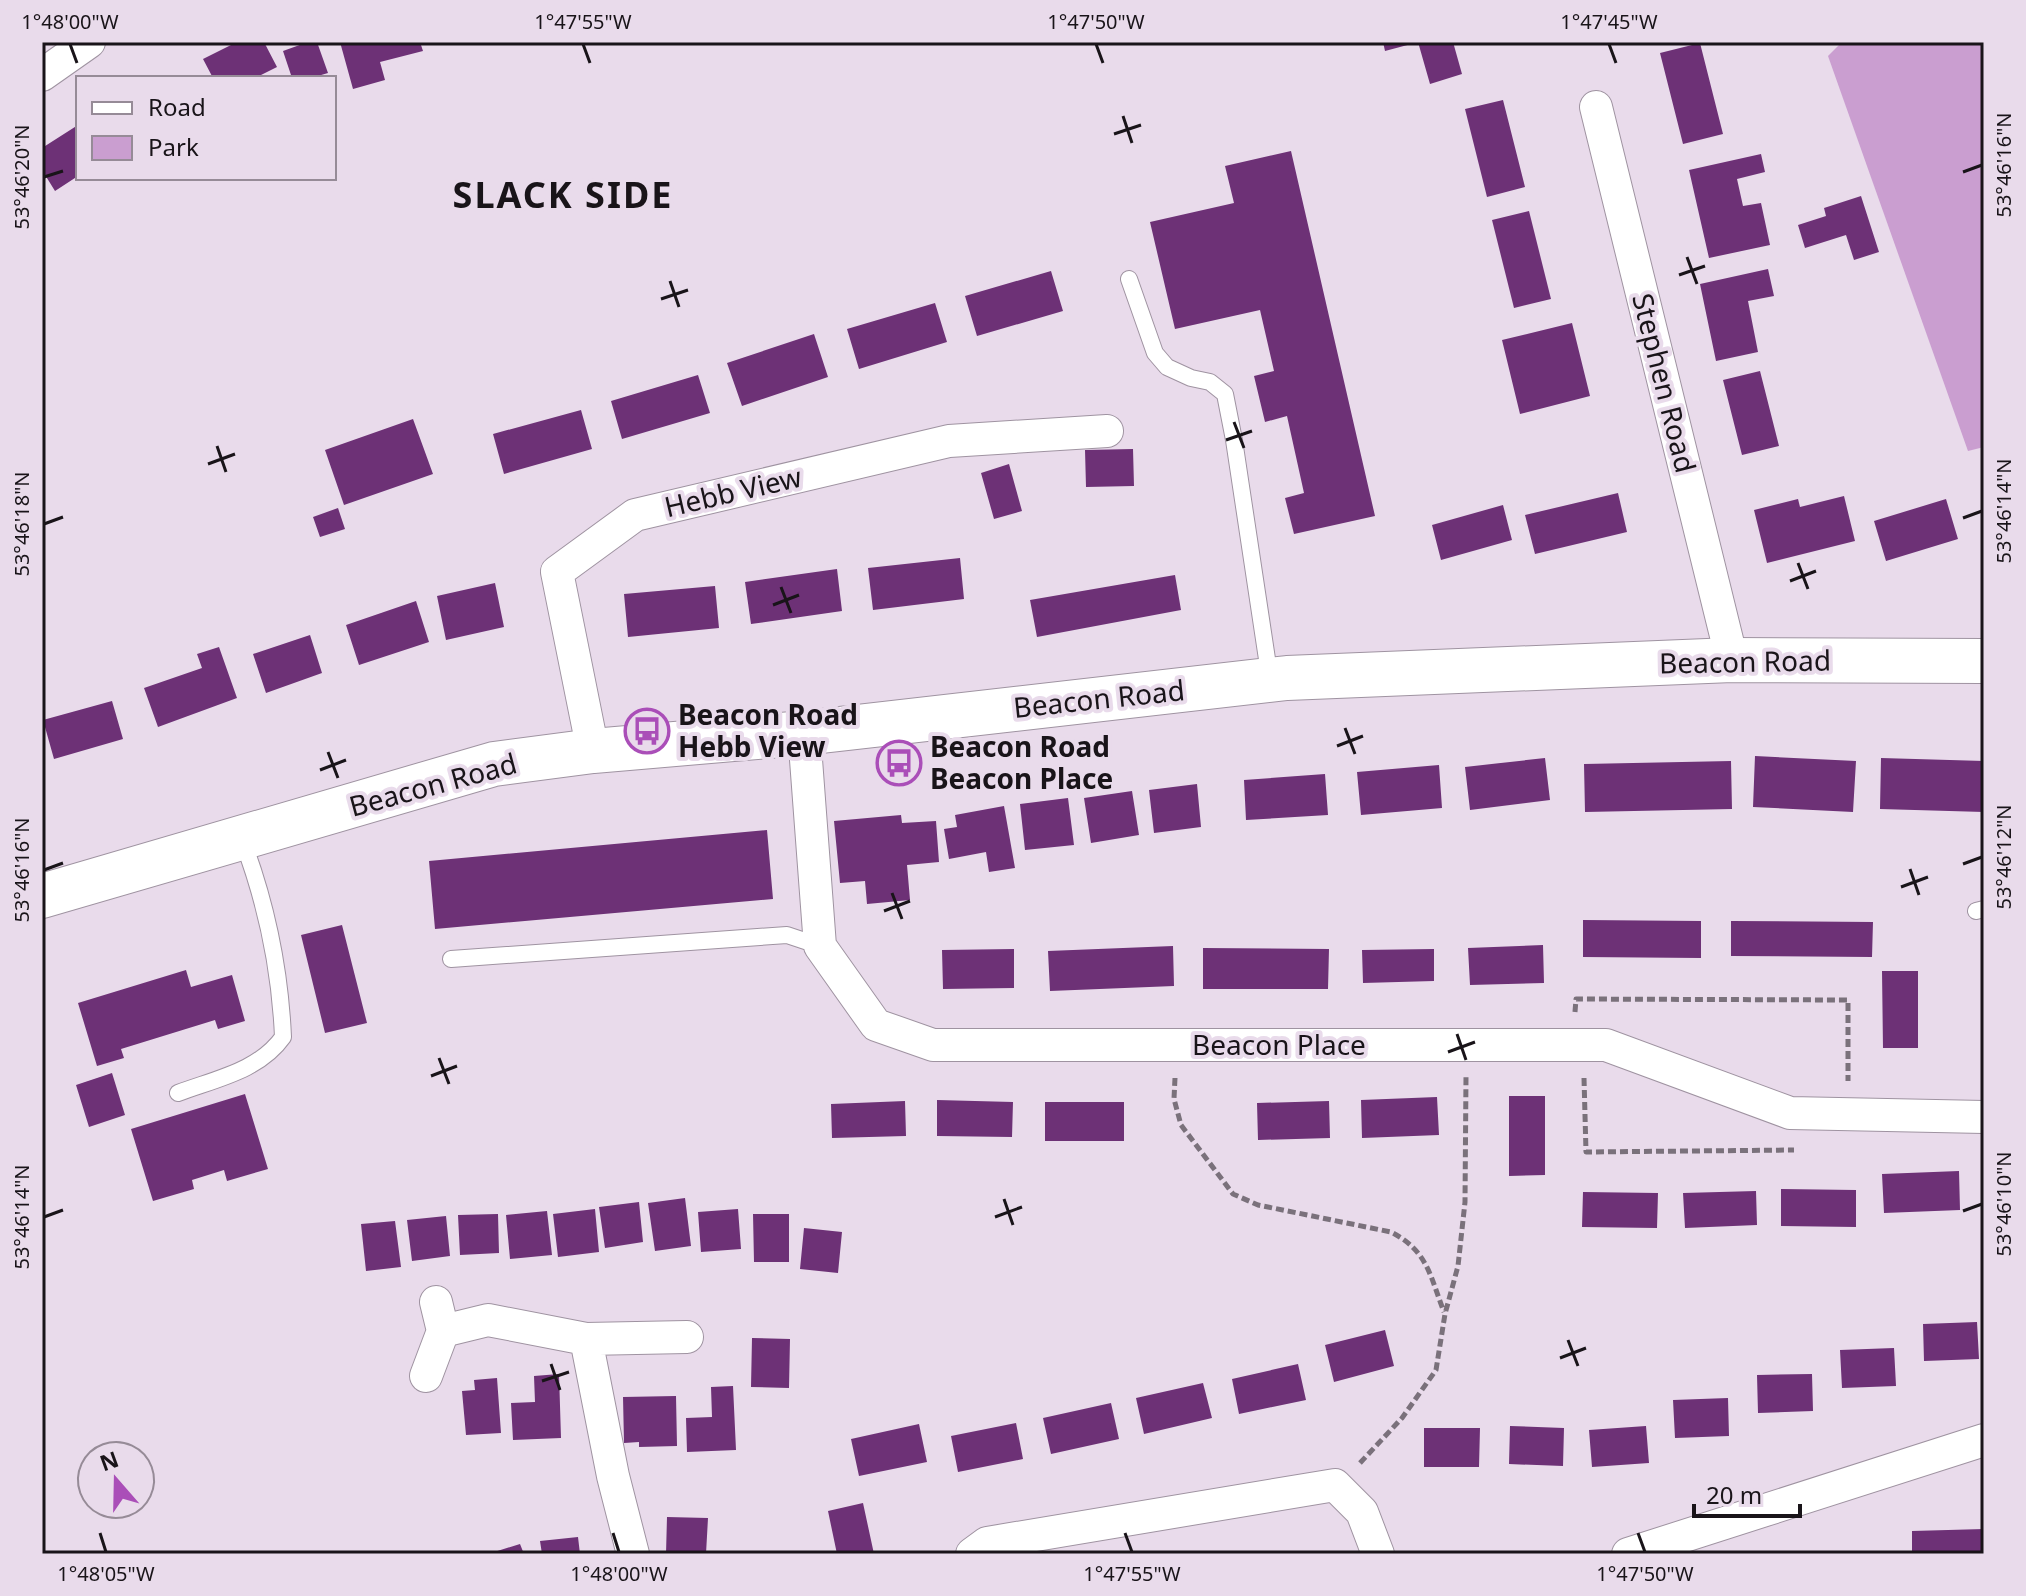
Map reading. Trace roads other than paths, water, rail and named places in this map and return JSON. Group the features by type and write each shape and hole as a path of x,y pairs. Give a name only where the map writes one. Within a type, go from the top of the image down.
{"main road":[{"name":"Beacon Road","path":"42,896 494,764 593,751 804,733 1270,680 1732,660 1984,661"}],"street":[{"path":"42,75 89,42"},
{"name":"Stephen Road","path":"1596,107 1732,660"},
{"name":"Hebb View","path":"593,751 557,572 635,515 949,441 1107,431"},
{"path":"804,733 820,946"},
{"name":"Beacon Place","path":"820,946 876,1025 933,1045 1606,1045 1790,1113 1984,1117"},
{"path":"426,1376 440,1317 488,1320 586,1339 687,1337"},
{"path":"586,1339 613,1476 633,1554"},
{"path":"1628,1554 1984,1440"},
{"path":"972,1554 987,1543 1335,1485 1362,1512 1378,1554"}],"lane":[{"path":"1129,279 1155,353 1167,367 1191,378 1210,382 1225,394 1270,680"},
{"path":"178,1093 253,1065 273,1051 283,1037 272,943 256,875 242,838"},
{"path":"451,959 787,935 820,946"}],"place":[{"name":"Beacon Road Hebb View","path":"647,731"},
{"name":"Beacon Road Beacon Place","path":"899,763"}],"district":[{"name":"SLACK SIDE","path":"563,195"}]}
